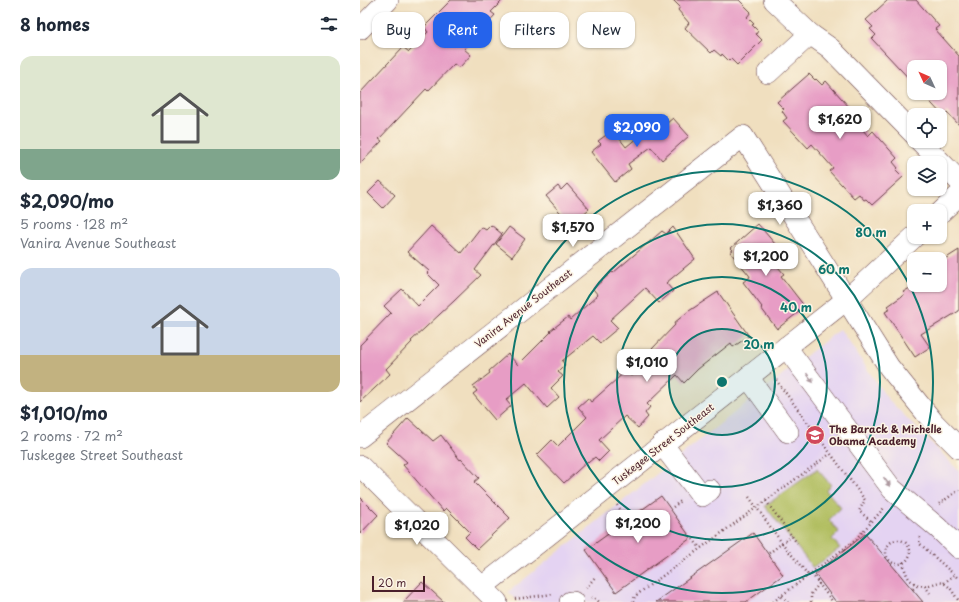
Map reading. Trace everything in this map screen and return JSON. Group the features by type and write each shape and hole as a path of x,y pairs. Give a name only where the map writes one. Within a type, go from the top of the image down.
{"street":[{"path":"360,29 388,0"},
{"path":"774,0 810,34 830,48 907,127"},
{"path":"768,72 810,34"},
{"name":"Vanira Avenue Southeast","path":"360,437 743,136 846,300"},
{"path":"927,148 959,181"},
{"path":"947,206 959,195"},
{"name":"Tuskegee Street Southeast","path":"482,587 846,300 907,243"},
{"path":"846,300 889,367 934,423 959,448"},
{"path":"786,346 892,489 959,548"},
{"path":"748,377 788,432"},
{"path":"662,444 702,496 710,490"},
{"path":"360,466 497,602"}],"path":[{"path":"775,378 865,500 859,511 872,522"},
{"path":"633,602 635,596 830,454"},
{"path":"934,508 959,490"},
{"path":"749,497 782,543 809,576"},
{"path":"766,501 797,543"},
{"path":"614,502 626,517"},
{"path":"773,602 854,541 887,505"},
{"path":"769,553 792,536"},
{"path":"921,536 919,543 959,579"},
{"path":"693,539 700,548"},
{"path":"901,540 909,548 909,556 903,562 897,564 893,563 886,554 888,546 893,541 901,540"},
{"path":"903,562 907,579 918,585 925,586 938,582 944,583 952,590 959,601"},
{"path":"812,574 833,602"},
{"path":"944,583 954,575"},
{"path":"575,599 596,576"},
{"path":"811,602 811,594 819,584"},
{"path":"913,589 918,585"},
{"path":"925,586 930,593"},
{"path":"782,596 788,602"}],"shaded area":[{"name":"The Barack & Michelle Obama Academy","path":"840,329 887,398 959,471 959,602 519,602 508,592"}],"green space":[{"path":"817,469 831,485 826,490 841,508 829,520 839,532 832,539 840,548 813,568 765,506"}],"building":[{"path":"451,0 503,0 491,12 439,12"},
{"path":"673,0 739,0 751,12 747,17 754,24 752,25 758,31 756,34 762,40 737,65 731,59 729,61 722,54 721,56 714,50 711,53 685,28 689,23 678,10 680,7"},
{"path":"888,0 916,0 939,26 935,29 959,56 959,125 947,112 947,108 936,108 928,100 947,100 947,60 907,60 907,76 872,39 876,35 870,29 873,27 866,20"},
{"path":"433,18 433,48 465,48 464,49 471,55 460,67 454,64 428,91 426,89 379,139 382,141 360,164 360,93 402,48 409,52 413,48 425,48 425,35 428,32 425,26"},
{"path":"809,74 822,85 826,81 850,108 847,111 868,136 873,131 897,158 893,162 898,168 896,170 903,177 872,205 866,199 864,200 859,194 854,198 829,171 833,168 812,144 808,148 783,121 787,118 782,111 784,109 777,102"},
{"path":"673,118 689,136 662,160 651,147 628,164 631,169 615,182 591,152 601,144 598,141 613,130 626,147 649,128 654,134"},
{"path":"380,181 395,195 383,208 368,193"},
{"path":"567,184 589,209 571,225 546,196 558,186 561,190"},
{"path":"758,224 775,244 769,248 782,264 778,267 784,274 781,276 805,307 777,329 743,282 750,277 730,252 733,250 731,248"},
{"path":"491,225 502,234 475,270 481,275 411,341 412,342 386,369 390,374 360,402 360,345 391,313 384,306 402,289 418,306 439,285 427,273 429,271 407,252 431,226 461,253 481,227 486,230"},
{"path":"509,227 525,239 512,257 496,244"},
{"path":"673,227 695,259 666,283 673,291 659,303 645,288 610,320 618,328 600,343 593,336 562,361 565,365 558,372 563,376 551,388 559,397 547,408 526,383 506,400 511,406 495,420 473,394 477,391 473,386 490,373 489,371 508,354 518,365 551,332 550,331 568,317 570,320 598,295 593,289 612,272 613,273 662,231 666,234"},
{"path":"959,250 959,311 921,334 930,347 915,357 885,312 890,309 888,306 905,294 903,292 907,290 907,292 947,292 947,258"},
{"path":"718,292 749,336 733,347 731,343 698,369 684,383 677,375 647,404 650,407 645,413 648,417 638,428 625,416 599,440 609,451 599,461 595,457 589,462 588,461 564,483 537,455 552,440 558,446 587,417 578,407 588,398 591,402 626,371 631,376 654,353 651,350 675,325 674,323"},
{"path":"408,418 433,441 441,435 460,460 461,459 479,478 474,482 510,518 477,549 465,537 470,532 446,508 443,511 403,465 407,462 386,443"},
{"path":"661,496 691,538 616,592 586,550"},
{"path":"360,497 378,515 360,534"},
{"path":"753,533 783,575 746,602 656,602"},
{"path":"865,534 923,602 836,602 815,574"},
{"path":"422,582 444,602 403,602"}],"place":[{"name":"The Barack & Michelle Obama Academy","path":"815,435"}]}
